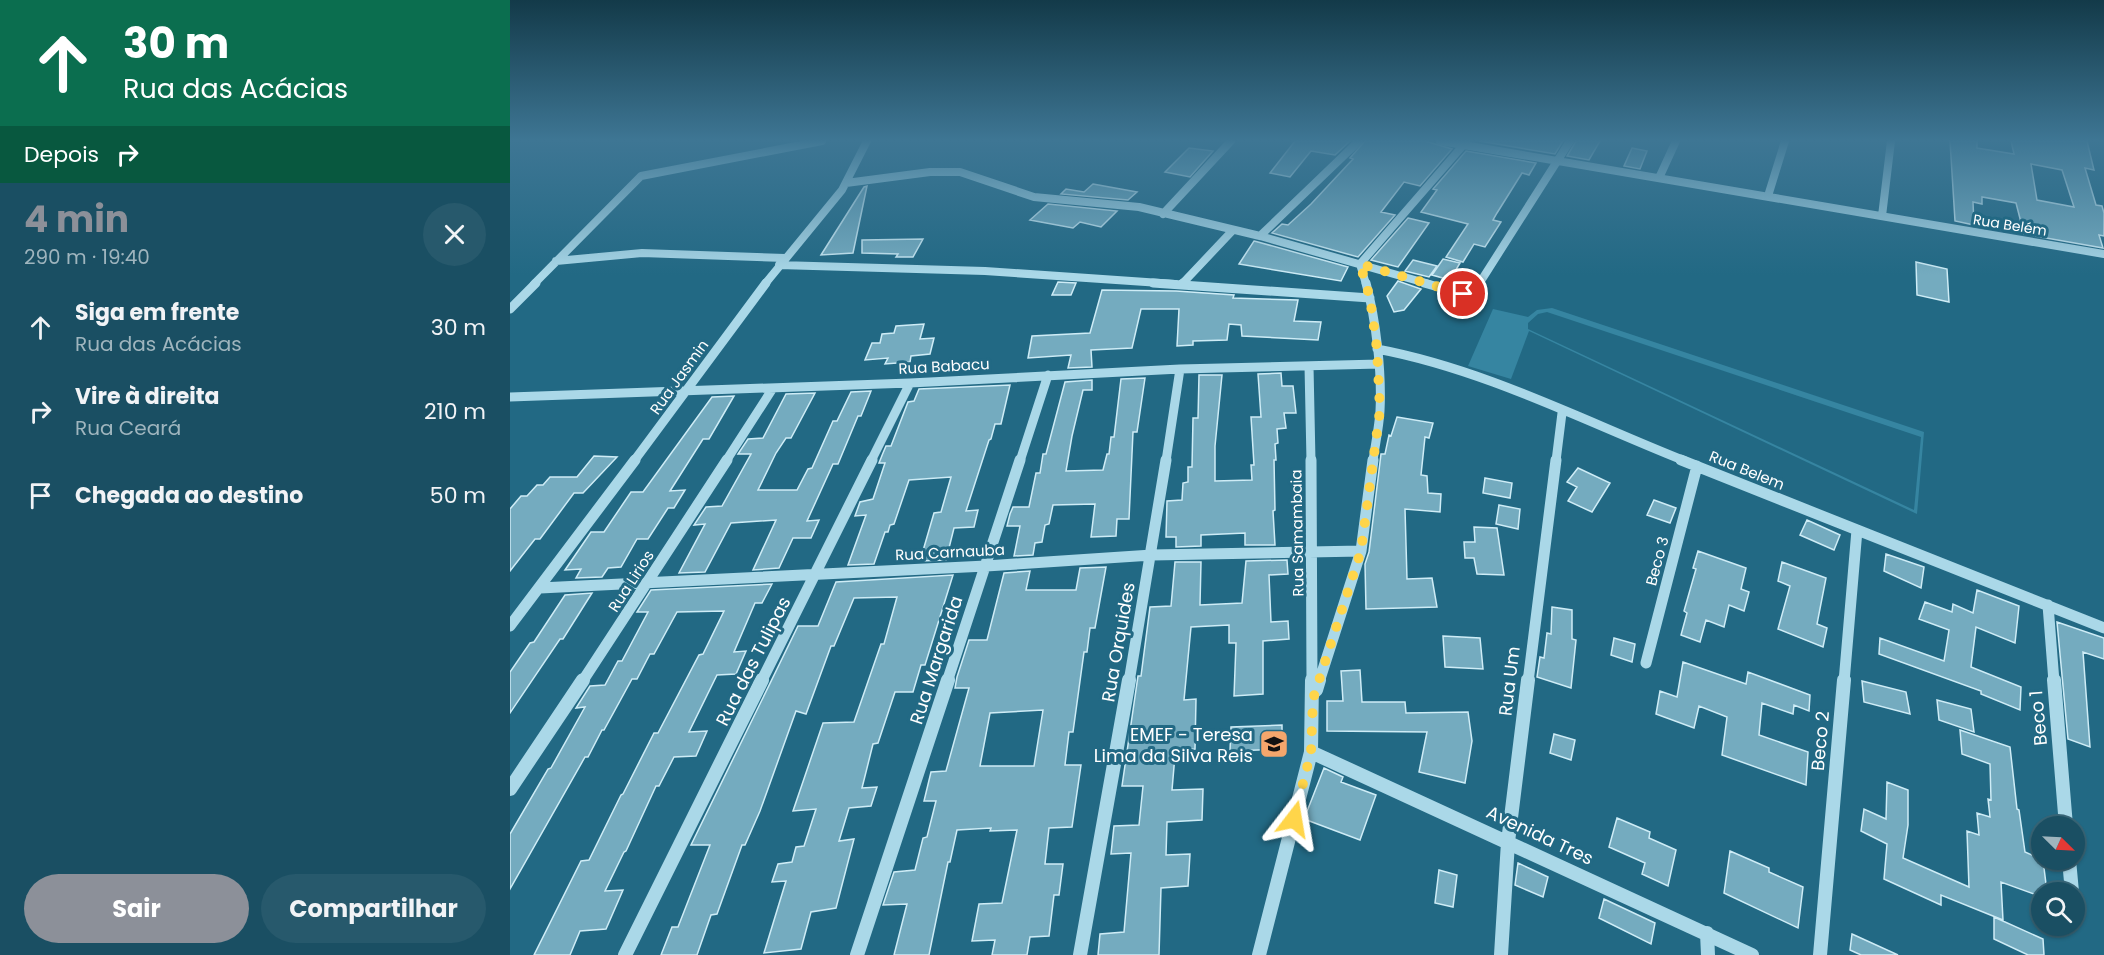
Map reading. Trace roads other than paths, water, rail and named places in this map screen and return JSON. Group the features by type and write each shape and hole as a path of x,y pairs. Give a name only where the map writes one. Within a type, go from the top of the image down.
{"street":[{"path":"510,309 631,186"},
{"name":"Rua Jasmin","path":"510,626 779,265 844,186"},
{"path":"1000,186 1034,197 1139,207 1260,236 1463,294 1471,293 1483,279 1542,186"},
{"path":"1163,214 1189,186"},
{"path":"1260,236 1313,186"},
{"path":"1360,264 1428,186"},
{"name":"Rua Belém","path":"1705,186 2104,254"},
{"path":"1768,196 1771,186"},
{"path":"1882,216 1886,186"},
{"path":"1180,285 1233,230"},
{"path":"556,261 598,254 652,251 785,258"},
{"path":"1259,955 1311,752 1313,699 1361,551 1380,410 1377,349 1370,298 1360,264"},
{"path":"779,265 985,271 1370,298"},
{"name":"Rua Belem","path":"1377,349 1410,353 1466,372 1562,413 2104,627"},
{"name":"Rua Babacu","path":"510,397 910,383 1180,369 1379,364"},
{"name":"Rua Samambaia","path":"1309,366 1313,699"},
{"name":"Rua Orquides","path":"1080,955 1152,555 1180,369"},
{"name":"Rua Margarida","path":"856,955 1048,375"},
{"name":"Rua das Tulipas","path":"625,955 818,573 910,383"},
{"name":"Rua Lirios","path":"510,789 650,581 773,388"},
{"name":"Rua Um","path":"1501,955 1508,842 1562,413"},
{"name":"Beco 3","path":"1646,663 1697,466"},
{"name":"Beco 2","path":"1820,955 1857,530"},
{"name":"Rua Carnauba","path":"540,588 986,566 1152,555 1361,551"},
{"name":"Beco 1","path":"2048,605 2066,816"},
{"name":"Avenida Tres","path":"1311,752 1752,955"},
{"path":"1707,933 1708,955"}],"place":[{"name":"EMEF - Teresa Lima da Silva Reis","path":"1274,744"}]}
